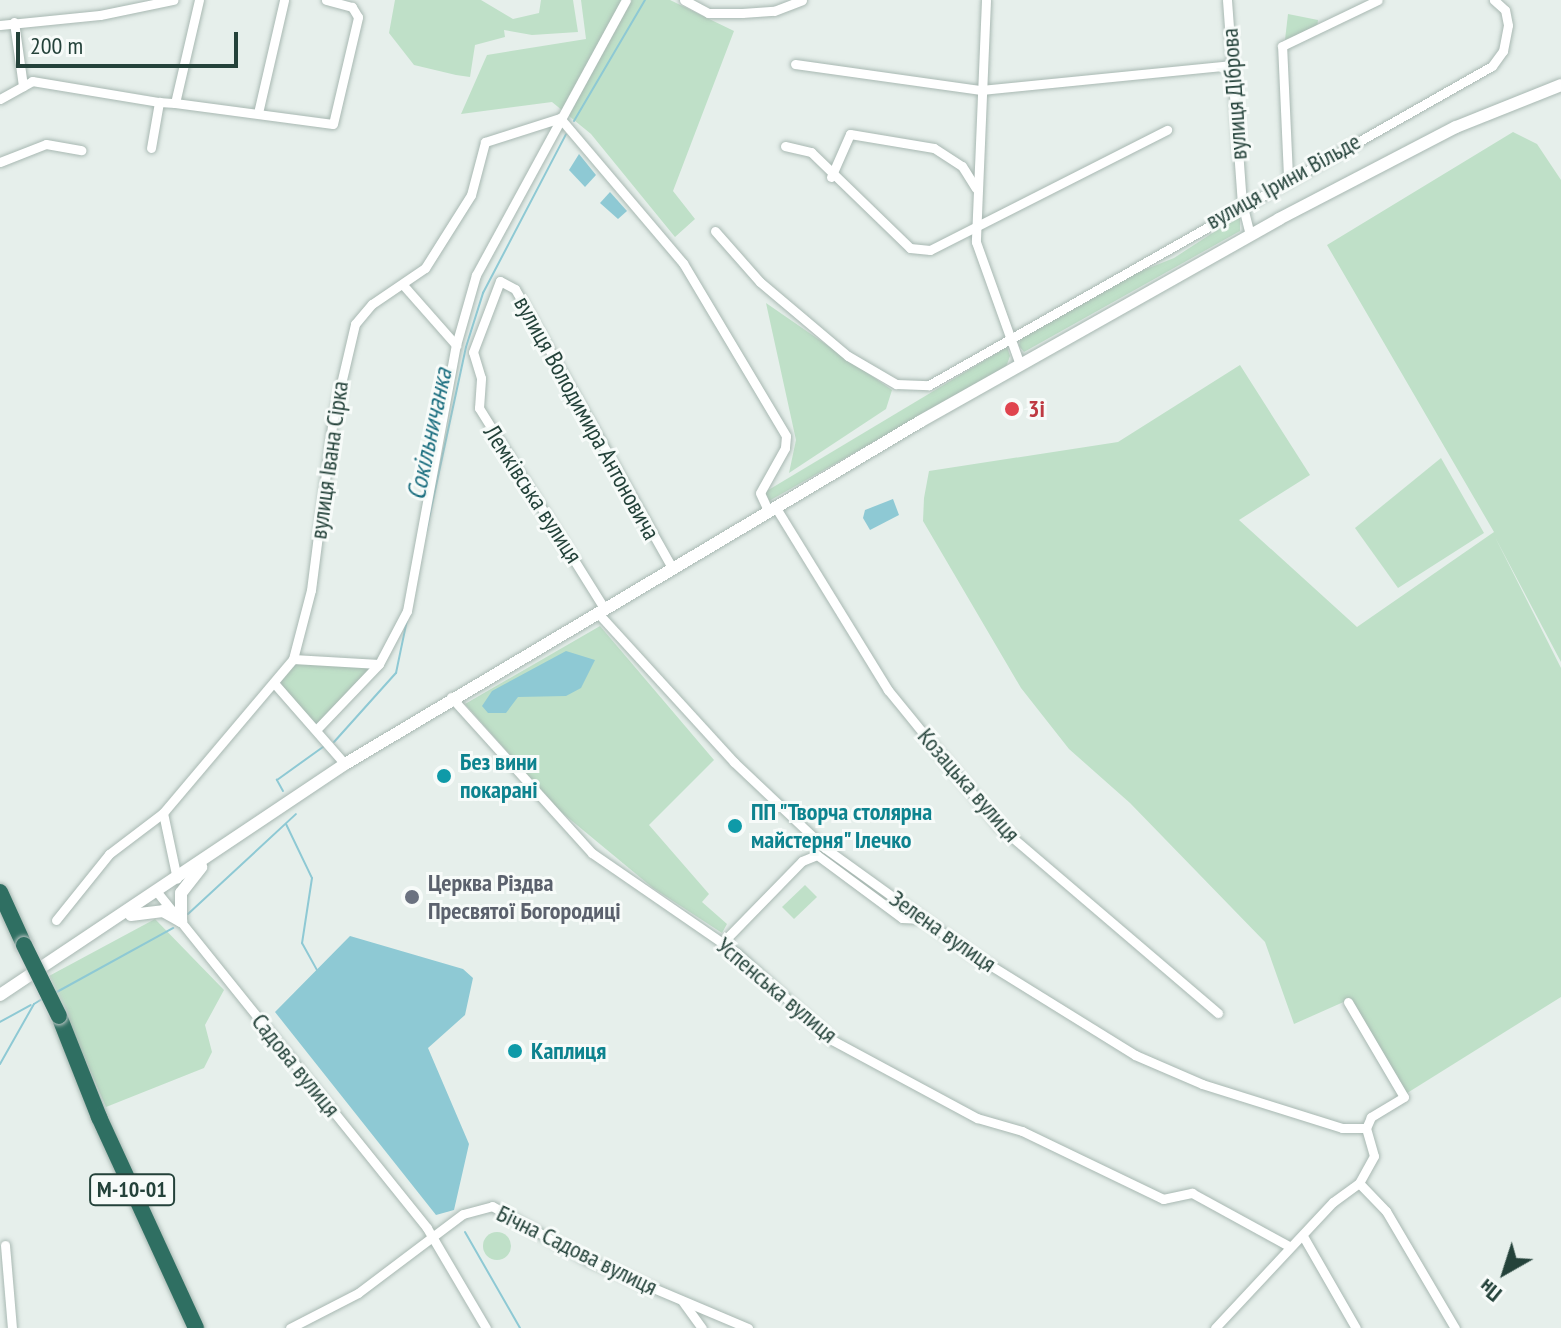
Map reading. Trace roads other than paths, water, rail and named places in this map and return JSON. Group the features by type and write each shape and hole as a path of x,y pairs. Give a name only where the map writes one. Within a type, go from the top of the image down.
{"highway":[{"name":"М-10-01","path":"0,892 59,1016 99,1117 196,1328"}],"main road":[{"path":"0,995 208,859 345,764 451,697 1020,365 1250,235 1456,127 1561,85"},
{"path":"113,921 151,910 181,921 181,893 208,859"}],"street":[{"path":"0,25 100,15 173,0"},
{"path":"175,103 199,0"},
{"path":"258,113 284,0"},
{"path":"0,99 23,86 46,81 159,102 333,124 358,17 352,7 326,0"},
{"path":"316,730 379,664 407,611 421,556 456,345 476,275 626,0"},
{"path":"684,0 708,13 742,13 774,11 802,0"},
{"path":"986,0 976,242 1020,365"},
{"name":"вулиця Діброва","path":"1227,0 1242,203 1250,235"},
{"path":"1288,176 1282,46 1378,0"},
{"name":"вулиця Ірини Вільде","path":"715,231 803,322 896,384 929,385 1288,176 1492,66 1503,51 1508,25 1505,10 1494,0"},
{"path":"14,22 23,86"},
{"path":"795,64 981,90 1230,65"},
{"path":"151,148 159,102"},
{"path":"560,118 683,263 779,423 785,448 760,493 772,510"},
{"name":"вулиця Івана Сірка","path":"56,920 109,854 163,813 293,659 311,590 348,340 361,315 425,268 457,222 471,195 485,142 560,118"},
{"path":"785,146 811,152 831,177 910,248 930,250 1167,130"},
{"path":"831,177 850,134 934,148 962,166 977,190"},
{"path":"0,162 46,144 81,150"},
{"name":"вулиця Володимира Антоновича","path":"496,286 504,279 515,289 672,568"},
{"path":"404,286 456,345"},
{"name":"Лемківська вулиця","path":"496,286 473,352 481,378 479,408 600,610"},
{"name":"Козацька вулиця","path":"772,510 888,690 999,826 1218,1013"},
{"name":"Зелена вулиця","path":"600,610 734,762 825,848 923,919 1135,1055 1202,1084 1342,1128 1366,1128"},
{"path":"293,659 379,664"},
{"path":"274,683 345,764"},
{"name":"Успенська вулиця","path":"451,697 592,853 723,942 832,1040 977,1118 1022,1131 1163,1199 1192,1193 1289,1246"},
{"path":"163,813 177,879"},
{"path":"723,942 802,861 825,848"},
{"path":"817,855 902,918 923,919"},
{"name":"Садова вулиця","path":"157,892 434,1239 486,1328"},
{"path":"1215,1328 1289,1246 1303,1236 1333,1202 1359,1183 1374,1156 1366,1128 1371,1117 1404,1097 1348,1002"},
{"path":"1359,1183 1386,1211 1455,1328"},
{"name":"Бічна Садова вулиця","path":"434,1239 463,1214 492,1206 587,1260 748,1328"},
{"path":"1303,1236 1356,1328"},
{"path":"290,1328 358,1293 434,1239"},
{"path":"5,1245 12,1328"},
{"name":"Бічна Садова вулиця","path":"682,1299 702,1328"}],"water":[{"path":"579,154 596,175 585,187 569,170"},
{"path":"610,192 627,211 618,219 600,203"},
{"path":"893,499 899,515 870,530 863,518 865,510"},
{"path":"566,651 595,660 581,688 566,696 518,697 506,713 488,713 482,706 492,691"},
{"path":"350,936 463,969 473,978 465,1015 428,1048 469,1144 454,1210 436,1215 275,1012"}],"waterway":[{"name":"Сокільничанка","path":"574,121 645,0"},
{"name":"Сокільничанка","path":"426,532 466,347 483,293 566,134"},
{"name":"Сокільничанка","path":"334,742 396,673 407,620"},
{"path":"283,791 277,780 323,747"},
{"path":"188,914 296,814"},
{"path":"286,824 312,878 302,943 317,970"},
{"path":"55,993 173,928"},
{"path":"0,1064 34,1004 42,999"},
{"path":"0,1022 31,1005"},
{"path":"465,1232 520,1328"}],"place":[{"name":"3і","path":"1012,409"},
{"name":"Без вини покарані","path":"444,776"},
{"name":"ПП \"Творча столярна майстерня\" Ілечко","path":"735,826"},
{"name":"Церква Різдва Пресвятої Богородиці","path":"412,897"},
{"name":"Каплиця","path":"515,1051"}]}
